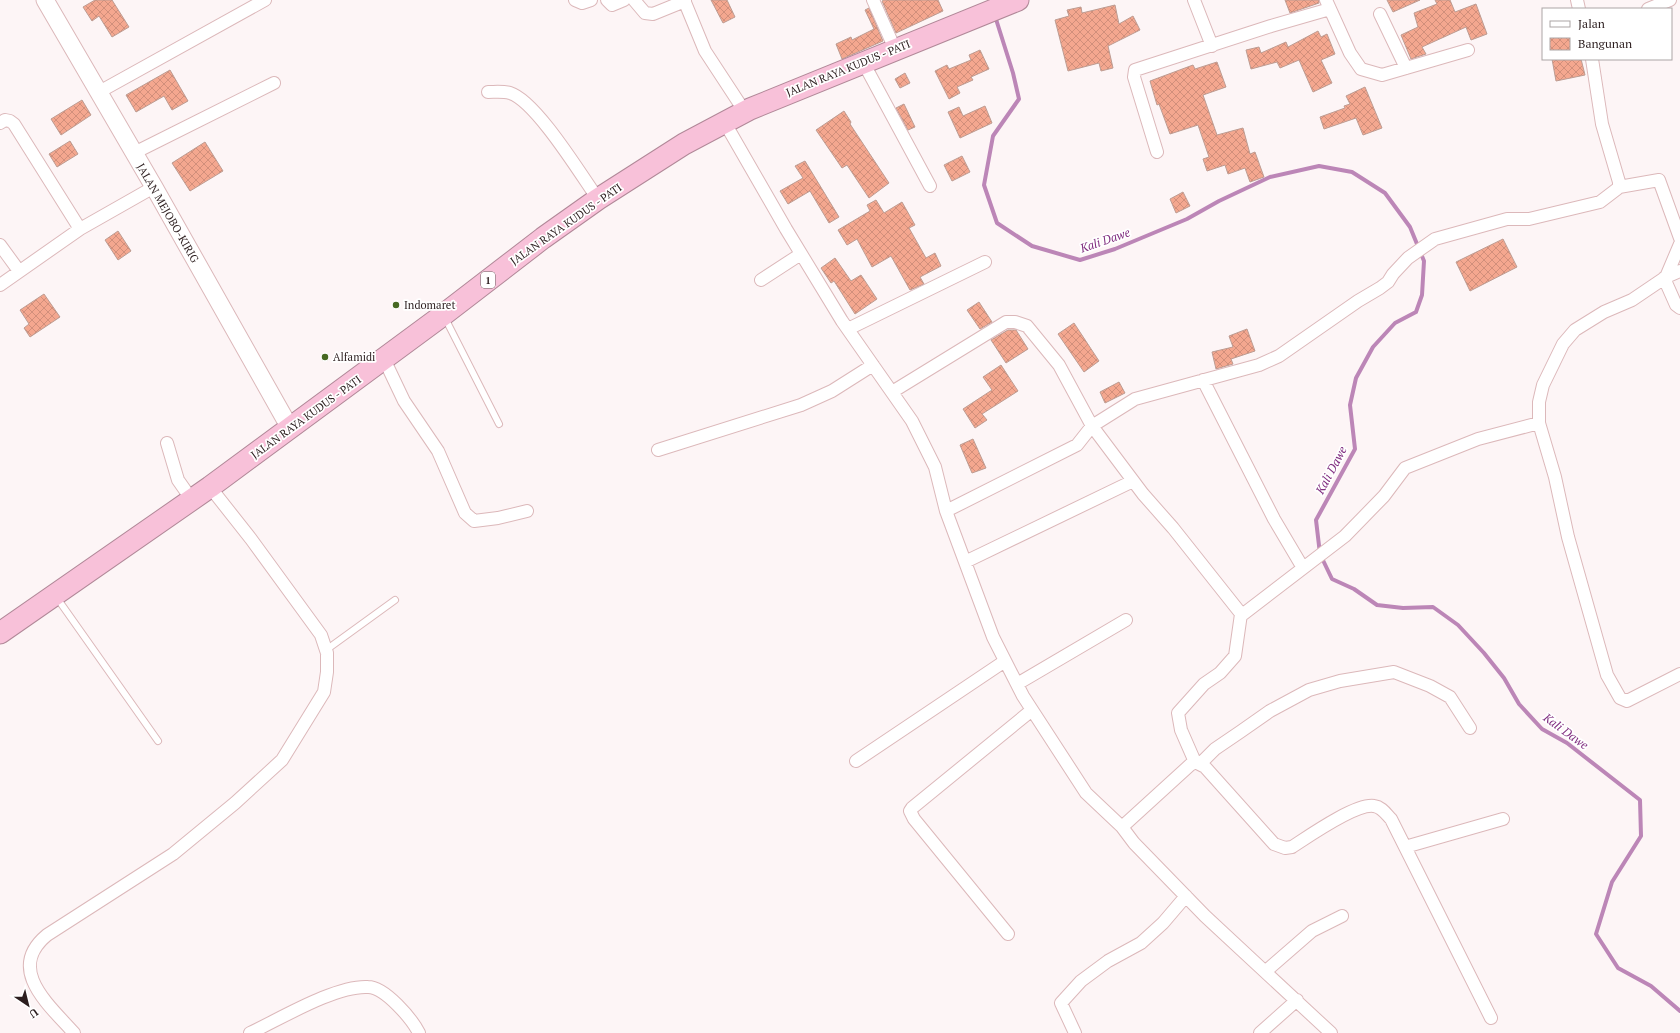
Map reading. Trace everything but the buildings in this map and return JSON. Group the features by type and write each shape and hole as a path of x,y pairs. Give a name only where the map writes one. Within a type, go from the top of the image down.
{"highway":[{"name":"JALAN RAYA KUDUS - PATI","path":"0,633 210,487 443,315 543,238 598,199 684,144 745,112 863,62 1018,0"}],"street":[{"name":"JALAN MEJOBO-KIRIG","path":"45,0 154,187 290,428"},
{"path":"99,92 265,0"},
{"path":"575,0 582,3 591,0"},
{"path":"607,0 612,5 624,0"},
{"path":"634,0 645,13 653,14 685,1 708,58 745,112"},
{"path":"873,0 896,49"},
{"path":"1194,0 1212,46"},
{"path":"1650,8 1670,0"},
{"path":"1157,152 1134,77 1135,70 1212,46 1328,5 1350,53 1361,69 1382,76 1468,50"},
{"path":"1380,14 1406,68"},
{"path":"1592,60 1602,124 1620,187"},
{"path":"863,62 930,186"},
{"path":"134,153 274,83"},
{"path":"488,92 510,93 525,102 539,117 598,199"},
{"path":"0,123 5,120 10,120 14,124 80,229"},
{"path":"725,123 801,254 848,329 912,421 935,467 946,511 993,637 1032,710 1086,793 1122,827 1134,843 1186,896 1331,1033"},
{"path":"946,511 1077,445 1092,426 1135,399 1259,365 1279,356 1358,301 1380,288 1408,258 1435,239 1507,219 1529,219 1600,202 1620,187 1659,180 1680,238"},
{"path":"0,285 80,229 154,187"},
{"path":"1680,244 1665,278 1676,304 1680,308"},
{"path":"0,245 19,271"},
{"path":"761,280 801,254"},
{"path":"848,329 985,262"},
{"path":"1680,271 1665,278 1632,300 1604,312 1575,330 1567,339 1544,385 1539,402 1539,423 1555,477 1568,538 1607,675 1620,698 1627,701 1680,674"},
{"path":"892,392 1006,322 1015,322 1027,326 1058,365 1092,426 1133,481 1173,528 1241,614 1235,656 1220,673 1204,684 1178,713 1182,730 1197,763 1225,788 1274,844 1279,847 1292,847 1360,806 1375,806 1382,809 1391,819 1491,1018"},
{"path":"384,359 404,401 438,451 465,513 474,521 482,521 527,511"},
{"path":"658,450 801,404 832,391 873,365"},
{"path":"1203,380 1274,520 1303,568"},
{"path":"1241,614 1244,614 1345,536 1384,496 1405,468 1478,439 1539,423"},
{"path":"168,443 178,480 192,500"},
{"path":"965,562 1133,481"},
{"path":"73,1033 48,1004 30,975 29,960 37,943 47,935 173,854 235,803 282,760 324,692 327,672 326,650 321,635 210,487"},
{"path":"1017,684 1126,620"},
{"path":"856,761 1005,661"},
{"path":"1122,827 1190,764 1197,763 1270,711 1309,690 1340,681 1394,672 1450,696 1470,728"},
{"path":"1008,934 914,819 910,811 1032,710"},
{"path":"1405,847 1503,819"},
{"path":"1075,1033 1061,1003 1081,981 1097,969 1141,943 1163,923 1186,896"},
{"path":"1266,972 1312,931 1342,916"},
{"path":"250,1033 348,988 370,986 388,995 419,1033"},
{"path":"1260,1033 1297,1000"}],"lane":[{"path":"443,315 499,424"},
{"path":"55,595 158,741"},
{"path":"326,650 395,600"}],"waterway":[{"name":"Kali Dawe","path":"995,16 1013,73 1019,99 993,136 984,185 997,223 1032,246 1080,260 1115,249 1187,219 1219,201 1270,177 1319,166 1352,172 1385,193 1410,227 1424,261 1422,295 1416,312 1395,323 1373,347 1356,378 1350,405 1355,449 1316,520 1320,554 1332,579 1354,589 1377,605 1403,608 1433,607 1458,625 1484,653 1504,678 1519,704 1542,729 1567,743 1640,800 1641,836 1612,882 1596,934 1618,968 1651,986 1680,1011"}],"place":[{"name":"Indomaret","path":"396,305"},
{"name":"Alfamidi","path":"325,357"}]}
